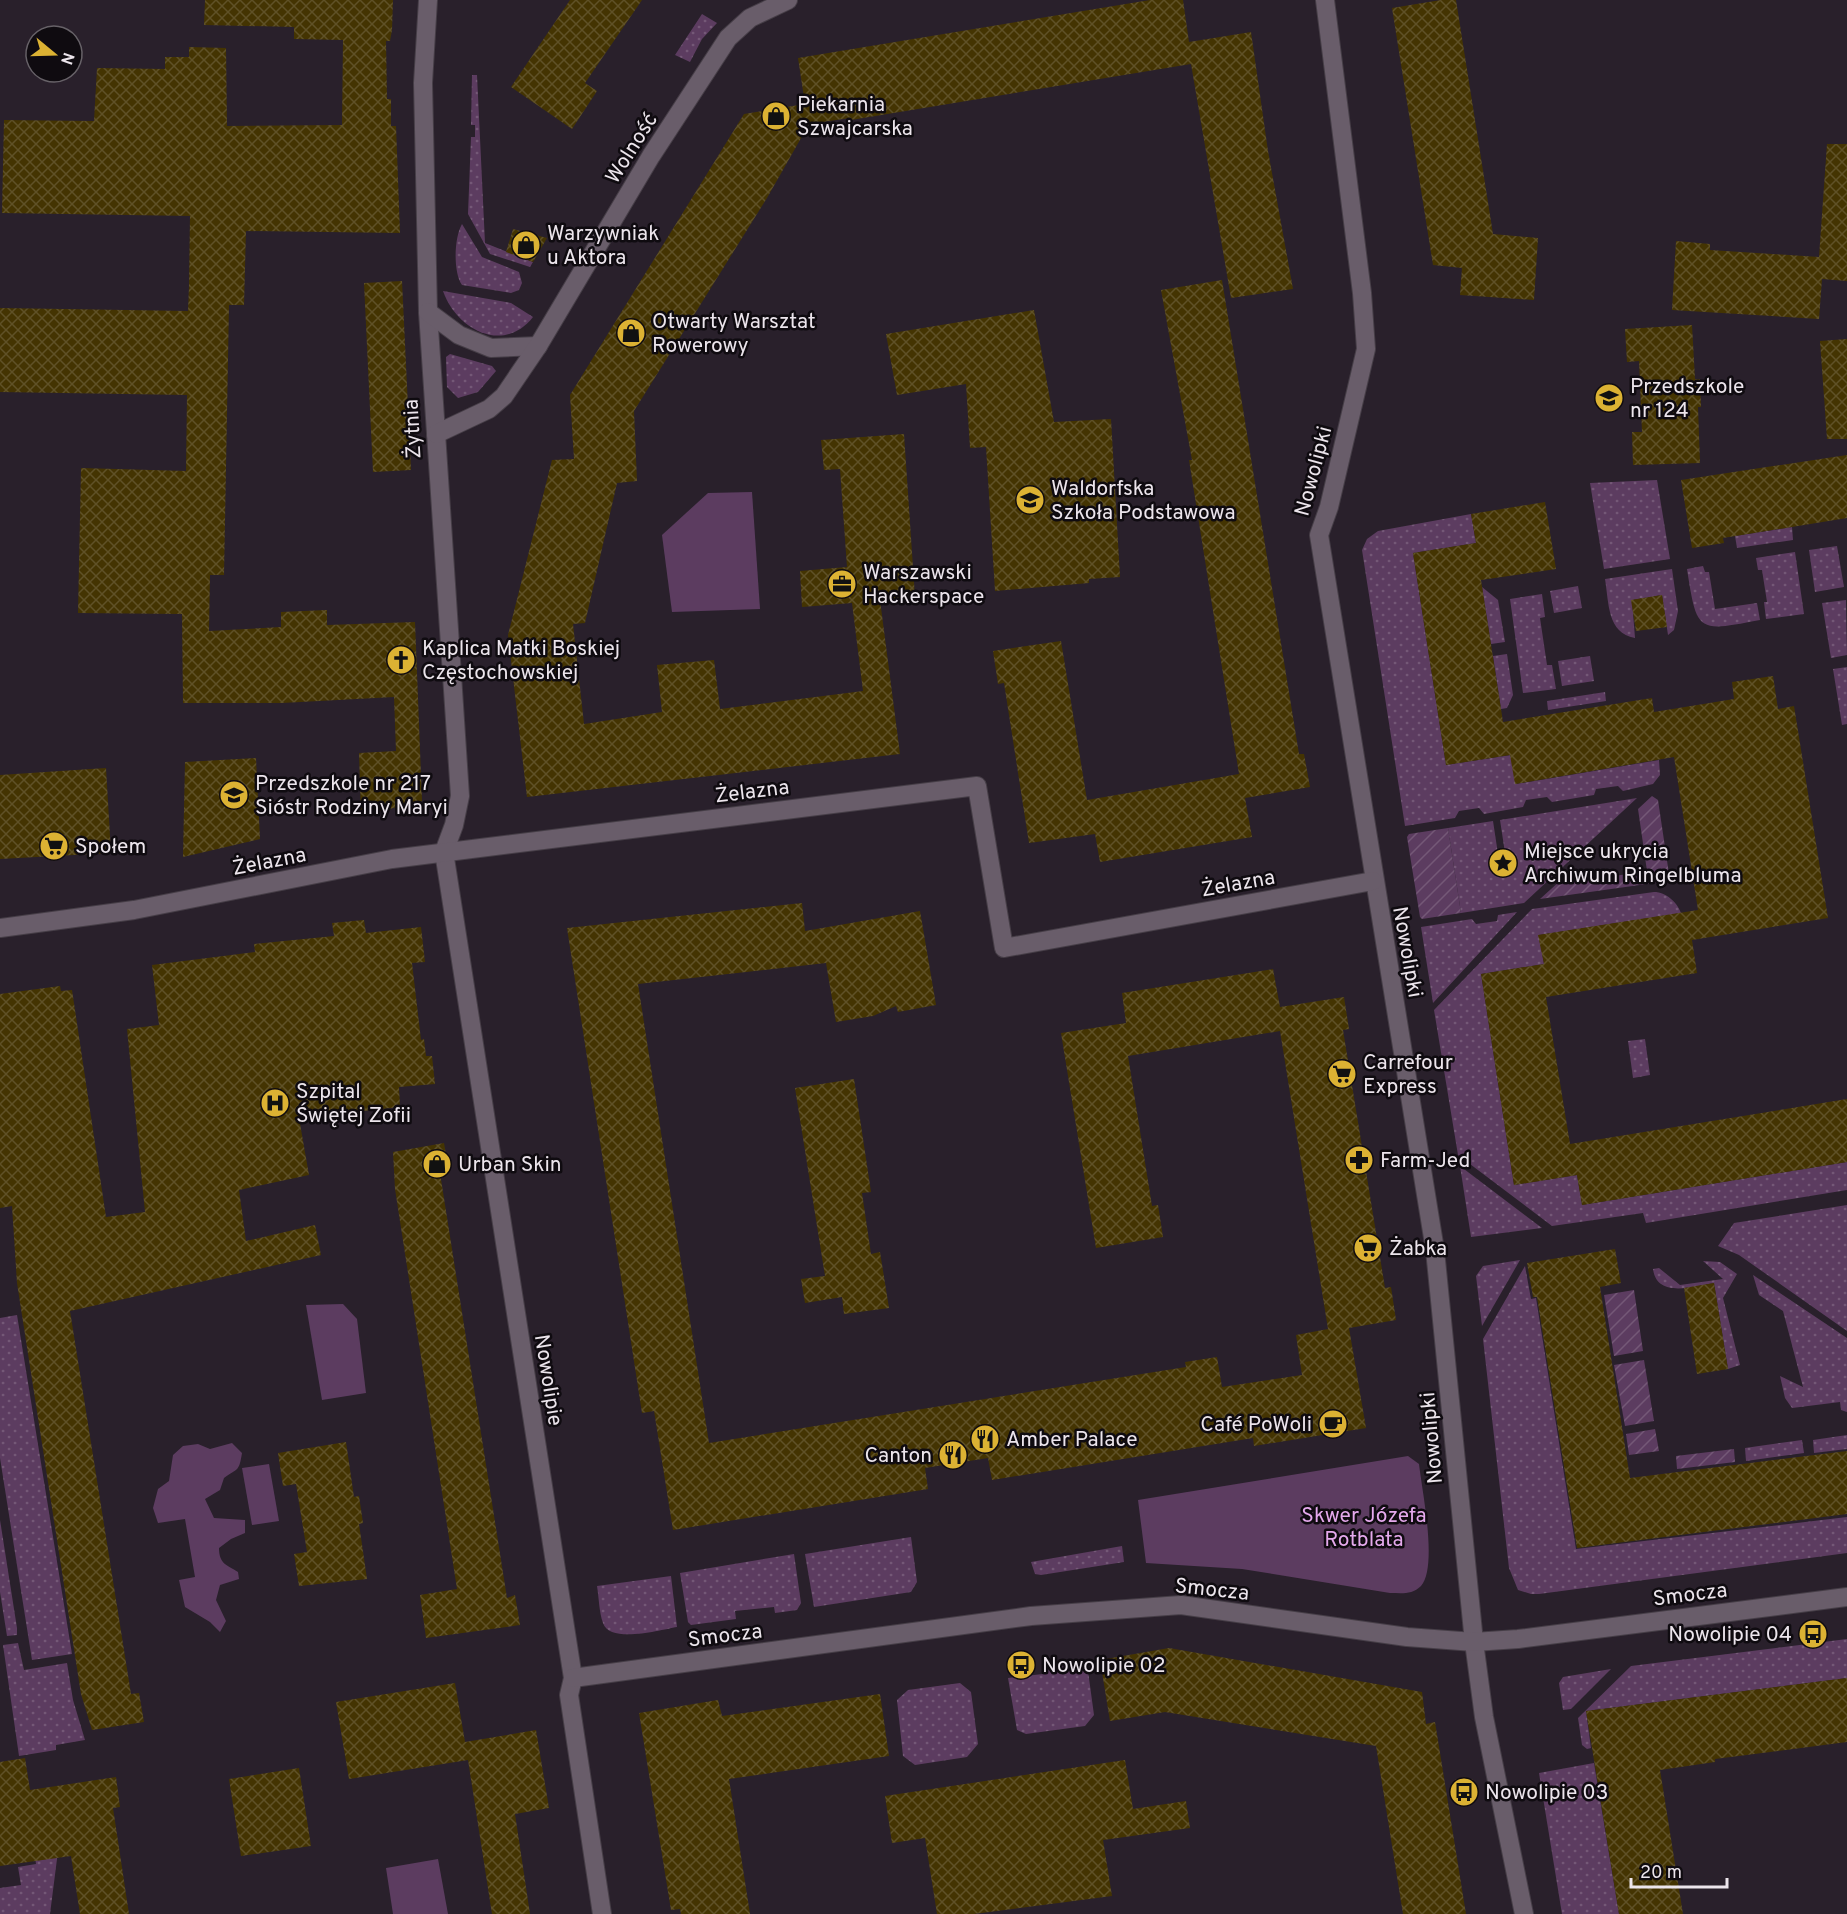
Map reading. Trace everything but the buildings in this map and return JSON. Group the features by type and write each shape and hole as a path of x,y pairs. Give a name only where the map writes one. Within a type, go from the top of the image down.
{"street":[{"name":"Żytnia","path":"428,0 423,83 428,312 460,796 454,825 444,852"},
{"name":"Wolność","path":"436,434 489,409 504,396 538,346 651,156 728,38 750,18 788,0"},
{"name":"Nowolipki","path":"1325,0 1362,293 1366,349 1329,507 1319,535 1373,881 1435,1250 1474,1642 1485,1717 1524,1914"},
{"path":"428,312 459,335 490,348 538,346"},
{"name":"Żelazna","path":"0,927 134,910 392,859 977,786 1004,948 1373,881"},
{"name":"Nowolipie","path":"444,852 573,1678 569,1695 602,1914"},
{"name":"Smocza","path":"573,1678 1031,1616 1181,1605 1407,1636 1474,1642 1518,1639 1847,1597"}],"green space":[{"path":"702,14 717,23 702,39 690,62 675,55"},
{"path":"472,75 477,75 485,243 533,262 530,267 490,254 468,214 471,137 475,137 475,125 471,125"},
{"path":"462,224 482,257 519,272 522,283 519,290 511,293 462,285 457,272 456,255 457,238"},
{"path":"443,291 511,303 533,317 521,328 508,334 495,335 482,332 469,326 458,316 449,305"},
{"path":"450,354 492,366 496,371 478,392 458,398 447,387 446,357"},
{"path":"1657,480 1670,559 1604,569 1590,483"},
{"path":"752,492 760,609 672,612 662,535 708,493"},
{"path":"1471,514 1476,543 1413,553 1446,765 1511,755 1516,784 1659,760 1660,775 1653,784 1623,791 1618,786 1596,789 1594,795 1552,802 1547,797 1526,800 1523,807 1484,814 1479,808 1459,811 1455,818 1405,826 1362,550 1367,539 1378,531"},
{"path":"1792,527 1793,540 1737,548 1735,536"},
{"path":"1837,546 1844,587 1815,592 1809,550"},
{"path":"1795,552 1804,614 1766,619 1764,602 1767,602 1762,570 1758,570 1756,558"},
{"path":"1703,566 1705,572 1709,572 1715,609 1757,603 1760,620 1723,626 1704,623 1694,606 1687,569"},
{"path":"1672,569 1678,611 1674,630 1668,635 1662,595 1632,600 1635,638 1619,630 1611,616 1605,579"},
{"path":"1578,586 1582,608 1554,613 1550,591"},
{"path":"1482,587 1498,600 1505,642 1491,644"},
{"path":"1542,594 1545,617 1540,618 1547,665 1552,665 1556,689 1523,693 1510,599"},
{"path":"1846,600 1847,655 1831,658 1822,603"},
{"path":"1507,654 1513,695 1507,708 1501,709 1493,656"},
{"path":"1590,656 1594,681 1562,686 1558,661"},
{"path":"1847,667 1847,724 1842,725 1833,669"},
{"path":"1605,692 1606,701 1548,710 1547,701"},
{"path":"1652,796 1658,800 1669,874 1661,882 1540,899 1561,880 1562,884 1647,871 1638,809"},
{"path":"1637,798 1524,903 1461,913 1448,828 1493,821 1498,854 1494,855 1496,872 1511,870 1510,853 1505,853 1500,820"},
{"path":"1448,828 1461,913 1422,919 1407,837 1409,834"},
{"path":"1654,892 1670,898 1681,913 1539,935 1544,964 1481,974 1514,1185 1577,1175 1582,1205 1847,1162 1847,1190 1646,1223 1643,1213 1552,1226 1458,1155 1434,1010 1532,909"},
{"path":"1517,912 1433,1003 1421,927 1472,919 1476,924 1497,921 1498,915"},
{"path":"1645,1039 1650,1075 1633,1078 1628,1041"},
{"path":"1460,1166 1542,1228 1471,1237"},
{"path":"1847,1205 1847,1331 1739,1255 1718,1246 1734,1223"},
{"path":"1520,1260 1482,1326 1476,1276 1483,1266"},
{"path":"1703,1261 1720,1262 1737,1274 1723,1298 1740,1365 1728,1369 1714,1283 1687,1288 1669,1287 1661,1284 1653,1269 1659,1268 1680,1285 1723,1279"},
{"path":"1525,1266 1531,1299 1536,1298 1576,1549 1847,1517 1847,1553 1539,1594 1518,1590 1509,1568 1483,1339"},
{"path":"1753,1275 1847,1338 1847,1412 1841,1410 1840,1402 1792,1408 1785,1398 1780,1376 1803,1387 1783,1311 1759,1295"},
{"path":"1634,1290 1643,1351 1614,1356 1604,1295"},
{"path":"343,1304 357,1319 366,1393 322,1400 306,1305"},
{"path":"17,1315 72,1654 32,1660 0,1458 0,1318"},
{"path":"1644,1360 1654,1421 1625,1426 1614,1365"},
{"path":"1655,1429 1659,1451 1629,1455 1626,1434"},
{"path":"1847,1435 1847,1449 1814,1453 1813,1440"},
{"path":"1802,1440 1804,1453 1746,1461 1745,1448"},
{"path":"232,1443 242,1453 239,1467 224,1478 220,1490 205,1499 214,1518 245,1520 245,1533 219,1548 220,1558 227,1566 238,1572 239,1579 220,1585 216,1600 226,1621 220,1632 210,1622 185,1607 179,1580 195,1577 185,1519 158,1523 153,1508 158,1489 169,1481 173,1455 183,1446 198,1444 210,1449"},
{"path":"1734,1449 1735,1462 1677,1469 1676,1456"},
{"name":"Skwer Józefa Rotblata","path":"1408,1456 1419,1464 1429,1546 1426,1576 1421,1586 1414,1591 1390,1593 1242,1569 1146,1563 1138,1500"},
{"path":"269,1464 279,1521 252,1525 242,1468"},
{"path":"0,1520 17,1635 7,1636 0,1592"},
{"path":"911,1537 917,1582 911,1592 814,1607 805,1554"},
{"path":"1122,1546 1124,1562 1041,1575 1035,1574 1031,1562"},
{"path":"794,1554 801,1603 797,1610 775,1613 774,1607 735,1611 736,1619 691,1625 688,1622 680,1573"},
{"path":"671,1576 677,1627 636,1634 615,1633 607,1629 602,1619 597,1586"},
{"path":"1847,1639 1847,1678 1586,1711 1591,1748 1587,1749 1582,1745 1578,1718 1631,1666"},
{"path":"18,1643 24,1670 67,1663 73,1700 85,1740 56,1745 56,1750 19,1756 3,1645"},
{"path":"1077,1664 1088,1671 1094,1715 1085,1726 1026,1734 1017,1730 1008,1678 1043,1674 1045,1668"},
{"path":"1611,1669 1571,1709 1563,1710 1559,1683 1563,1677"},
{"path":"960,1683 971,1692 978,1744 967,1757 915,1765 903,1756 897,1700 908,1690"},
{"path":"1594,1763 1619,1914 1562,1914 1539,1773"},
{"path":"51,1818 57,1859 50,1914 0,1914 0,1888 21,1885 18,1867 36,1864 30,1822"},
{"path":"438,1859 448,1914 393,1914 386,1868"}],"place":[{"name":"Piekarnia Szwajcarska","path":"776,116"},
{"name":"Warzywniak u Aktora","path":"526,245"},
{"name":"Otwarty Warsztat Rowerowy","path":"631,333"},
{"name":"Przedszkole nr 124","path":"1609,398"},
{"name":"Waldorfska Szkoła Podstawowa","path":"1030,500"},
{"name":"Warszawski Hackerspace","path":"842,584"},
{"name":"Kaplica Matki Boskiej Częstochowskiej","path":"401,660"},
{"name":"Przedszkole nr 217 Sióstr Rodziny Maryi","path":"234,795"},
{"name":"Społem","path":"54,846"},
{"name":"Miejsce ukrycia Archiwum Ringelbluma","path":"1503,863"},
{"name":"Carrefour Express","path":"1342,1074"},
{"name":"Szpital Świętej Zofii","path":"275,1103"},
{"name":"Farm-Jed","path":"1359,1160"},
{"name":"Urban Skin","path":"437,1164"},
{"name":"Żabka","path":"1368,1248"},
{"name":"Café PoWoli","path":"1333,1424"},
{"name":"Amber Palace","path":"985,1439"},
{"name":"Canton","path":"953,1455"},
{"name":"Nowolipie 04","path":"1813,1634"},
{"name":"Nowolipie 02","path":"1021,1665"},
{"name":"Nowolipie 03","path":"1464,1792"}]}
